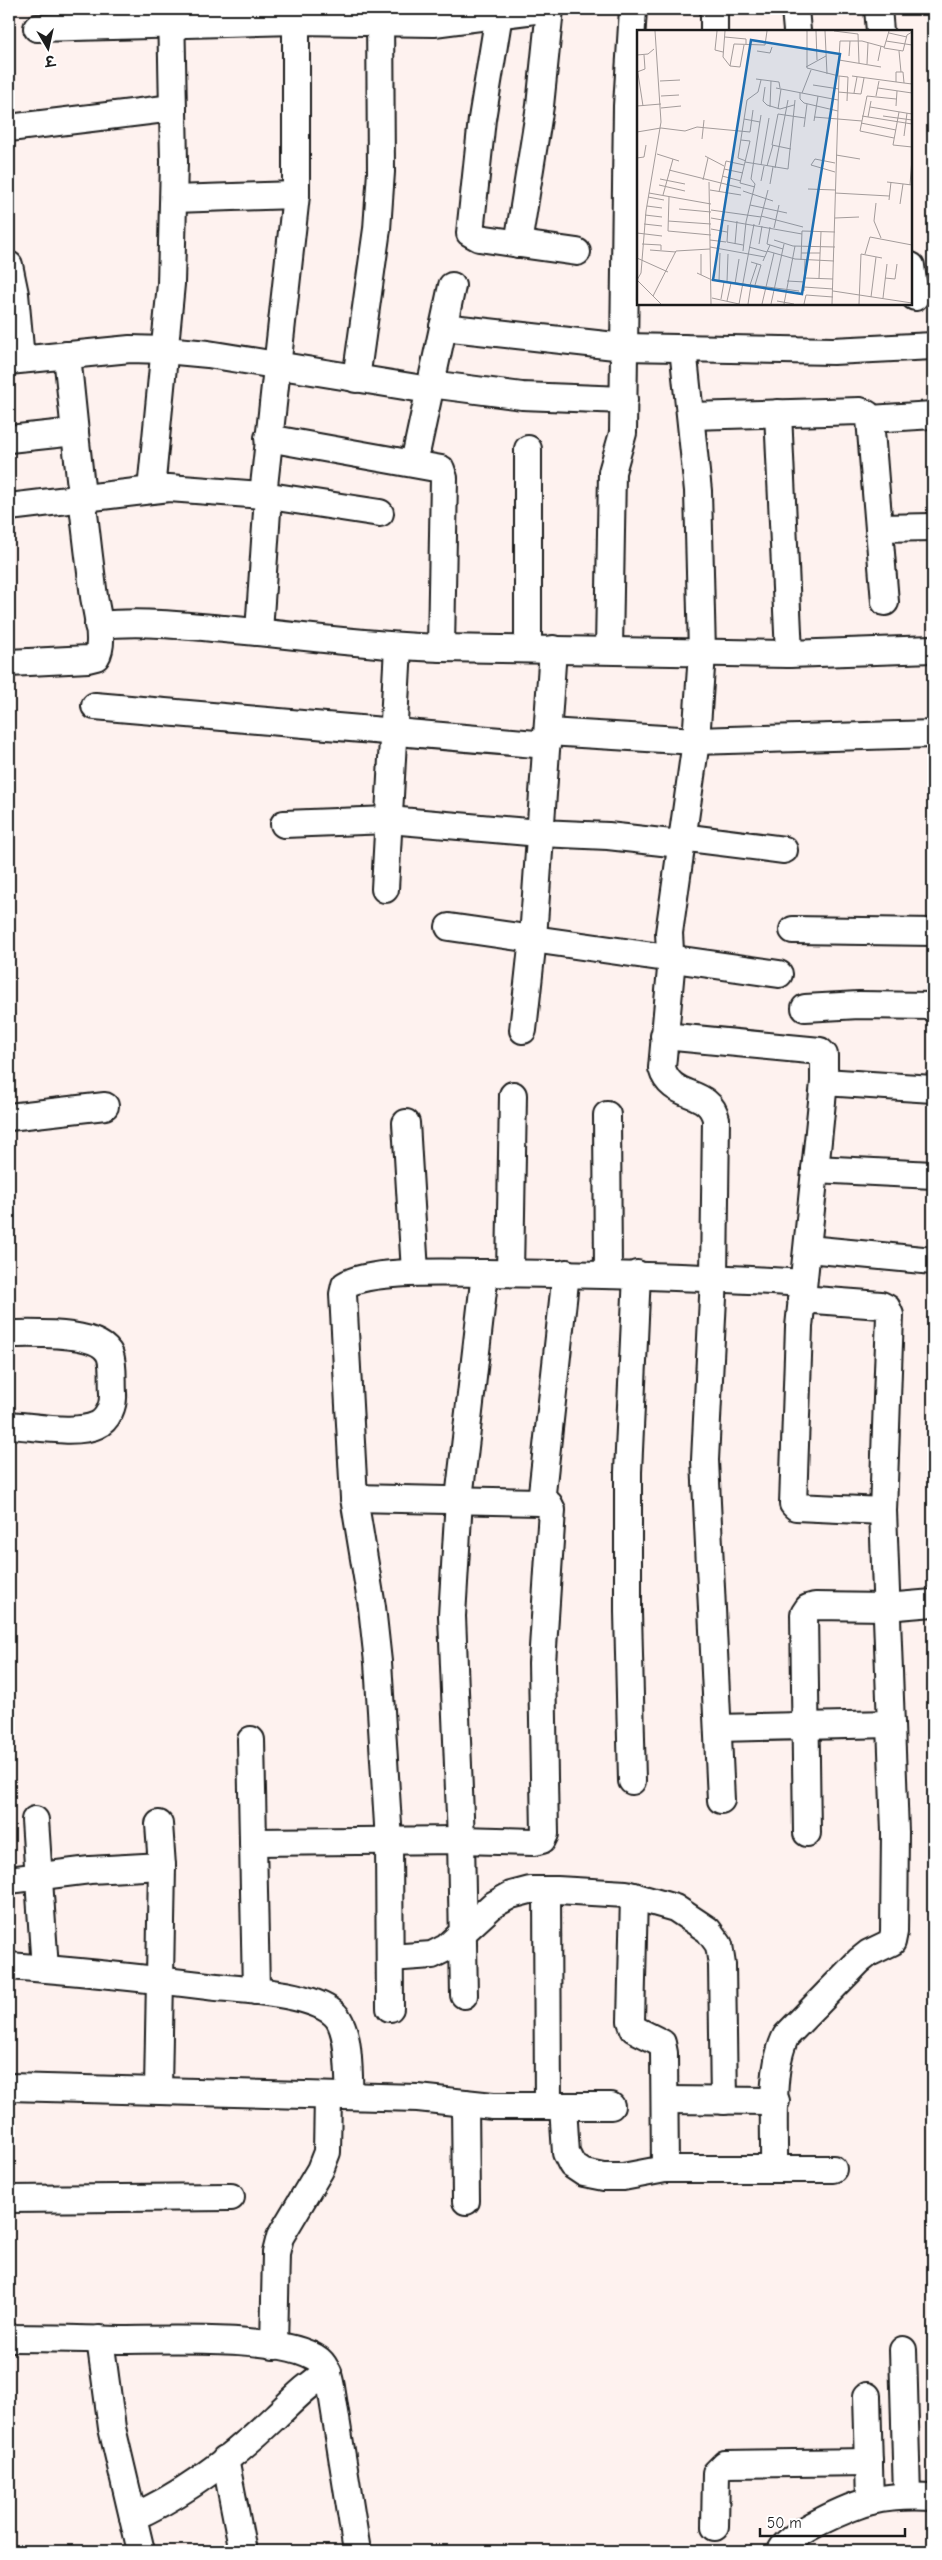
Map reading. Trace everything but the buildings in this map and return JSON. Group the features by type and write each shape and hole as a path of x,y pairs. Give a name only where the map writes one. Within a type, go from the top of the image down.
{"street":[{"path":"37,28 171,16 380,15 434,23 542,9"},
{"path":"518,244 540,106 550,9"},
{"path":"609,650 612,472 622,443 624,347 632,262 627,106 632,9"},
{"path":"714,9 714,30"},
{"path":"795,9 797,30"},
{"path":"878,9 880,30"},
{"path":"498,14 470,226 474,236 577,252"},
{"path":"259,632 268,438 278,366 296,196 295,15"},
{"path":"356,379 379,201 381,135 380,15"},
{"path":"151,490 165,350 174,199 171,16"},
{"path":"9,128 173,108"},
{"path":"174,199 296,196"},
{"path":"9,265 15,294 15,360 130,349 165,350 208,354 356,379 522,396 624,400"},
{"path":"912,274 915,297"},
{"path":"414,463 452,286"},
{"path":"443,326 624,347 833,351 933,346"},
{"path":"682,348 691,416 698,501 702,653 696,740 669,933 671,969 662,1068 664,1078 672,1086 707,1102 714,1108 716,1119 714,1277 705,1460 707,1535 721,1800"},
{"path":"9,664 96,657 99,652 98,625 81,497 67,355"},
{"path":"691,416 860,411 867,414 870,419 885,602"},
{"path":"778,413 789,654"},
{"path":"870,419 933,415"},
{"path":"9,440 75,432"},
{"path":"268,438 441,469 444,473 441,648"},
{"path":"523,1030 533,938 547,739 528,449"},
{"path":"9,507 169,488 265,495 380,513"},
{"path":"879,528 933,527"},
{"path":"98,625 158,623 398,647 789,654 933,649"},
{"path":"385,889 398,647"},
{"path":"95,706 393,732 547,739 696,740 933,734"},
{"path":"284,824 389,820 540,833 681,841 784,850"},
{"path":"448,928 533,938 779,974"},
{"path":"793,930 933,932"},
{"path":"806,1008 877,1005 933,1006"},
{"path":"664,1036 820,1051 824,1055 824,1082 808,1249 802,1291 793,1504 796,1507 883,1511"},
{"path":"824,1082 933,1089"},
{"path":"464,1995 461,1840 452,1616 460,1499 498,1273 513,1095"},
{"path":"9,1116 104,1106"},
{"path":"607,1115 608,1274"},
{"path":"406,1123 415,1272"},
{"path":"815,1169 933,1176"},
{"path":"808,1249 933,1261"},
{"path":"390,2008 389,1841 378,1662 372,1606 354,1498 342,1294 345,1285 358,1279 415,1272 637,1274 714,1277 802,1291 888,1308 890,1315 883,1511 895,1832 894,1932 892,1942 869,1953 859,1961 786,2036 779,2049 776,2066 774,2168"},
{"path":"541,1502 566,1273"},
{"path":"632,1781 628,1612 628,1472 637,1274"},
{"path":"9,1334 48,1334 93,1340 104,1345 110,1356 113,1397 109,1413 99,1425 85,1429 9,1425"},
{"path":"253,1842 461,1840 534,1842 542,1840 545,1834 542,1662 553,1518 549,1504 541,1502 460,1499 354,1498"},
{"path":"806,1833 804,1614 808,1608 815,1606 886,1607 933,1603"},
{"path":"718,1728 891,1724"},
{"path":"251,1740 256,1991"},
{"path":"35,1820 41,1876 45,1969"},
{"path":"158,2090 162,1866 159,1824"},
{"path":"9,1880 90,1870 162,1866"},
{"path":"390,1958 432,1955 446,1948 493,1905 511,1895 530,1890 634,1896 675,1908 708,1930 719,1945 722,1965 724,2101"},
{"path":"546,1890 556,2106 566,2153 572,2165 584,2173 604,2177 623,2177 665,2169 833,2169"},
{"path":"634,1896 631,2021 634,2029 662,2043 665,2100 665,2169"},
{"path":"9,1966 256,1991 293,1997 334,2013 342,2027 346,2041 339,2096 327,2152 320,2170 280,2237 276,2253 274,2346"},
{"path":"9,2088 158,2090 418,2098 493,2106 611,2106"},
{"path":"665,2100 776,2101"},
{"path":"465,2103 466,2201"},
{"path":"9,2199 231,2197"},
{"path":"9,2338 230,2341 302,2351 320,2361 328,2372 356,2551"},
{"path":"100,2339 112,2428 141,2551"},
{"path":"903,2350 907,2496"},
{"path":"133,2517 161,2505 182,2492 276,2416 308,2385 328,2372"},
{"path":"867,2396 870,2501"},
{"path":"225,2459 243,2551"},
{"path":"715,2527 716,2473 725,2464 868,2462"},
{"path":"781,2551 788,2540 820,2522 870,2501 907,2496 933,2497"}]}
